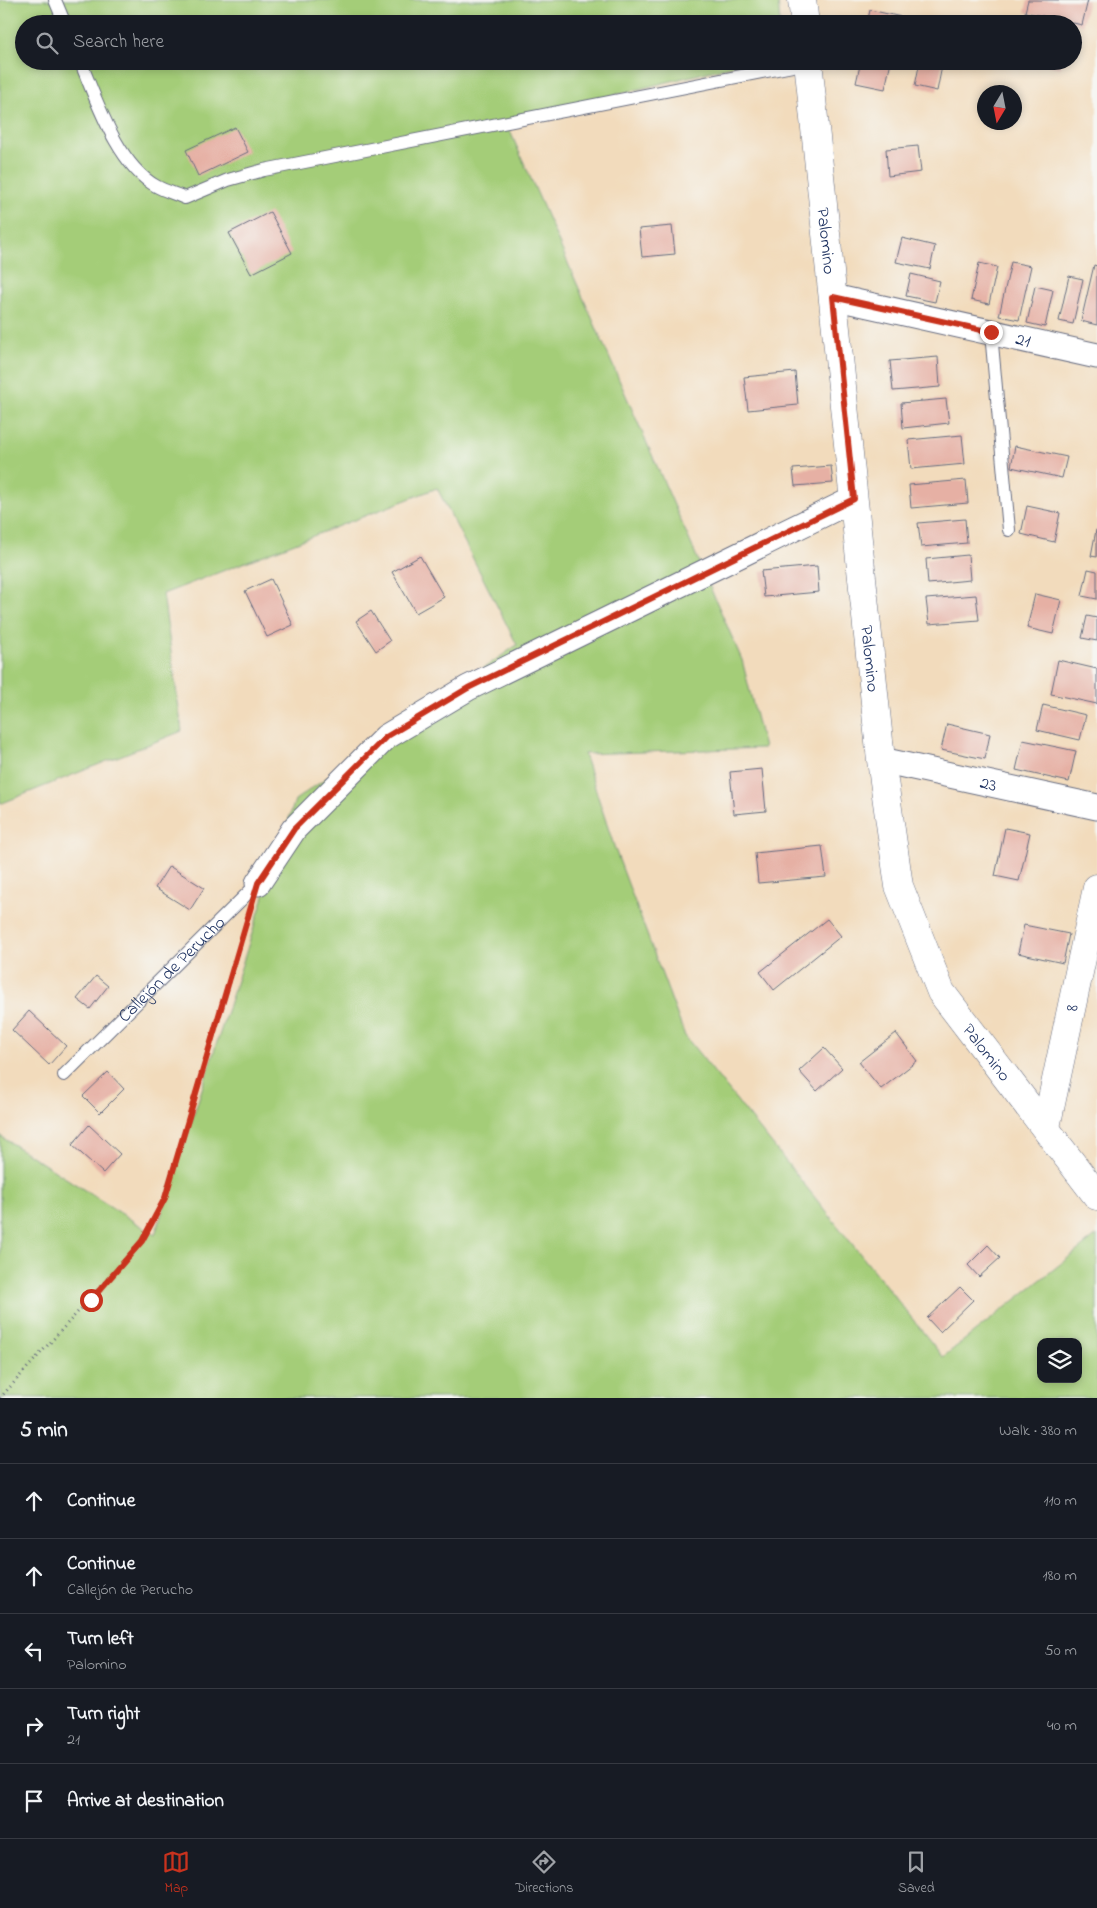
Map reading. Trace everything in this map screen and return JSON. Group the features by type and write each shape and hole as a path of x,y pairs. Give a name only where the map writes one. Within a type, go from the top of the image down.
{"street":[{"path":"802,0 803,15"},
{"name":"Palomino","path":"809,70 881,760 899,886 941,992 1097,1196"},
{"name":"21","path":"833,297 1097,356"},
{"name":"Callejón de Perucho","path":"258,883 294,829 386,737 468,688 854,499"},
{"name":"23","path":"881,760 1097,807"},
{"name":"8","path":"1046,1127 1097,888"}],"lane":[{"path":"55,0 61,15"},
{"path":"84,70 108,126 131,164 155,185 185,198 228,180 264,170 768,70"},
{"path":"991,332 1008,530"},
{"name":"Callejón de Perucho","path":"64,1075 258,883"}],"path":[{"path":"0,1398 142,1241 165,1198 258,883"}],"green space":[{"path":"0,0 778,0 779,15 15,15 15,70 716,70 506,122 742,660 764,748 584,754 615,849 685,1036 943,1357 1097,1235 1097,1398 0,1398 0,1136 155,1235 295,800 517,645 437,488 163,594 182,731 0,804"}],"building":[{"path":"1028,0 1088,0 1082,25 1082,15 1038,15 1025,12"},
{"path":"870,10 892,15 869,15"},
{"path":"859,70 889,70 885,89 856,83"},
{"path":"918,70 941,70 937,91 915,86"},
{"path":"235,127 248,152 198,176 186,150"},
{"path":"918,146 921,172 888,176 886,149"},
{"path":"270,212 292,253 251,274 229,233"},
{"path":"672,226 675,254 642,257 639,229"},
{"path":"902,238 935,246 930,269 896,262"},
{"path":"1011,262 1031,266 1019,320 999,316"},
{"path":"979,263 997,267 989,304 971,300"},
{"path":"1094,265 1097,266 1097,325 1081,321"},
{"path":"911,274 940,281 935,302 906,296"},
{"path":"1069,276 1083,279 1073,324 1059,321"},
{"path":"1035,286 1053,290 1045,327 1027,323"},
{"path":"938,357 940,387 893,391 890,361"},
{"path":"795,372 798,405 748,410 744,377"},
{"path":"946,399 949,423 903,428 901,403"},
{"path":"962,435 965,464 911,469 908,440"},
{"path":"1015,446 1067,457 1062,478 1011,467"},
{"path":"831,466 833,483 795,486 793,469"},
{"path":"966,480 968,503 911,508 909,485"},
{"path":"1027,506 1060,513 1054,542 1021,534"},
{"path":"965,519 967,543 921,547 918,523"},
{"path":"1097,530 1097,557 1091,556"},
{"path":"968,555 970,580 928,584 926,559"},
{"path":"420,556 444,597 416,613 392,572"},
{"path":"817,566 819,592 764,597 761,571"},
{"path":"1088,569 1097,571 1097,599 1082,596"},
{"path":"271,579 293,625 267,637 245,591"},
{"path":"1035,594 1061,600 1053,634 1027,628"},
{"path":"976,595 979,620 929,624 926,599"},
{"path":"371,611 390,641 376,651 356,621"},
{"path":"1087,616 1097,618 1097,641 1082,638"},
{"path":"1058,660 1097,669 1097,704 1051,694"},
{"path":"1043,705 1086,715 1080,740 1037,730"},
{"path":"947,724 990,734 985,759 941,750"},
{"path":"1023,740 1076,751 1069,782 1016,770"},
{"path":"762,769 766,811 734,814 730,772"},
{"path":"1005,828 1030,833 1019,881 995,876"},
{"path":"822,846 826,877 758,883 755,853"},
{"path":"169,866 204,888 190,910 155,888"},
{"path":"827,919 841,936 774,990 760,972"},
{"path":"1024,925 1069,934 1063,963 1018,953"},
{"path":"96,976 108,986 90,1009 77,999"},
{"path":"29,1011 66,1046 49,1065 12,1030"},
{"path":"896,1033 917,1061 881,1089 859,1062"},
{"path":"824,1048 842,1068 817,1091 799,1071"},
{"path":"108,1072 124,1089 100,1113 83,1096"},
{"path":"89,1125 120,1154 103,1173 72,1145"},
{"path":"988,1245 1000,1258 979,1277 968,1265"},
{"path":"960,1287 973,1300 940,1332 927,1318"}],"route":[{"path":"91,1300 142,1241 165,1198 235,968 258,883 294,829 386,737 468,688 854,499 833,297 991,332"}]}
